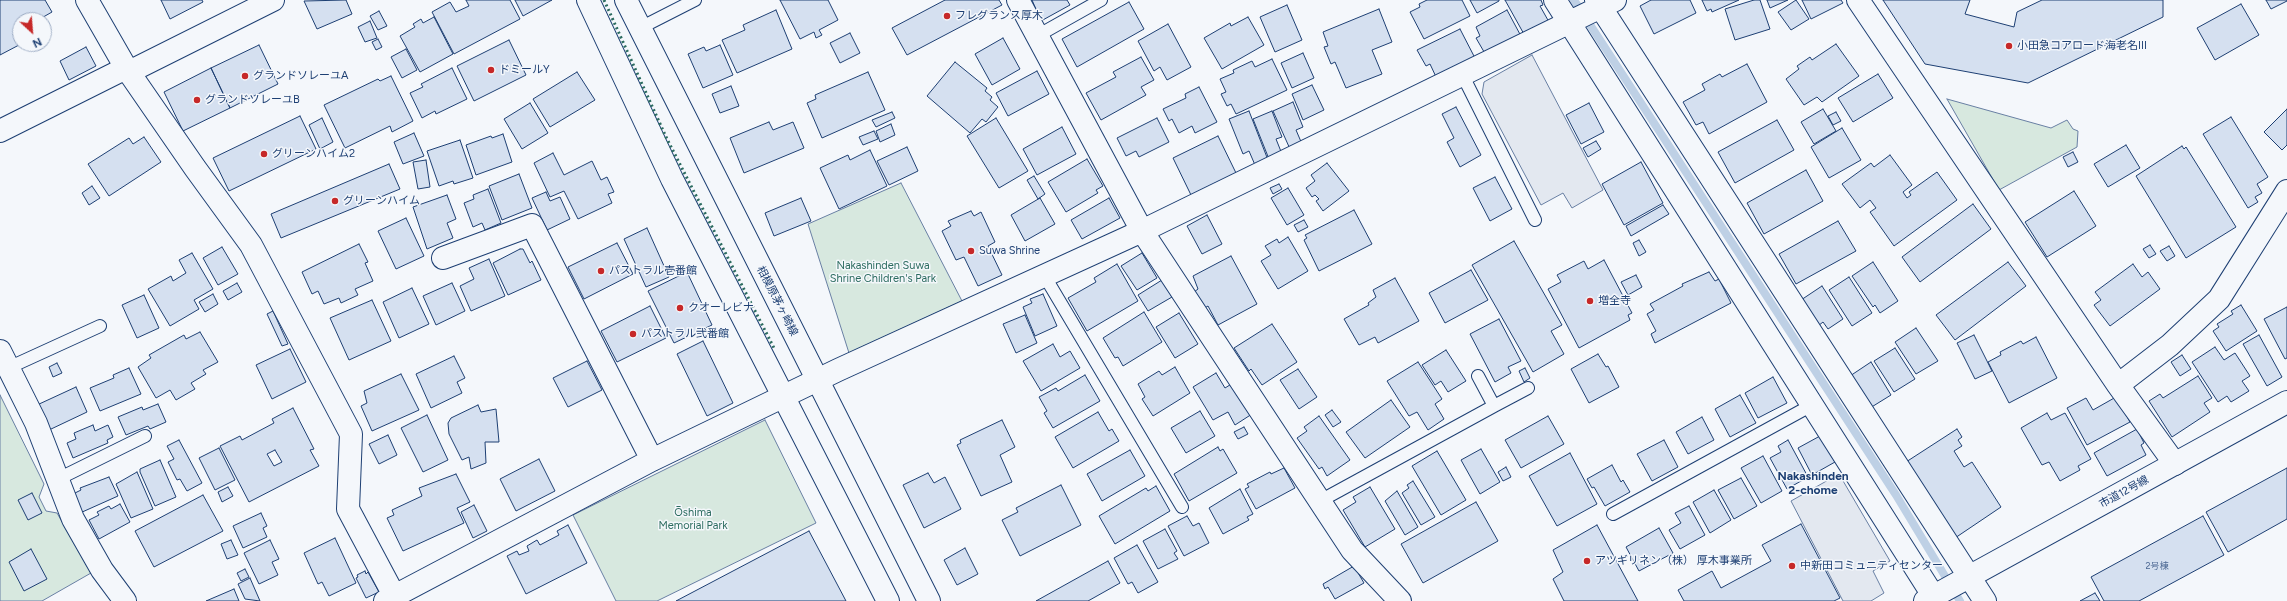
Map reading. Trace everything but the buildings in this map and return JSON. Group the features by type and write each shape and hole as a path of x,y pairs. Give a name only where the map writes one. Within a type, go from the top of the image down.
{"street":[{"path":"87,0 128,70 195,168 251,245 351,434 348,509 392,599 652,460 817,380 1142,231 1463,76 1592,10"},
{"path":"0,131 273,0"},
{"path":"588,0 672,179 888,601"},
{"name":"相模原茅ヶ崎線","path":"626,0 929,601"},
{"path":"1018,0 1142,231 1352,550 1400,601"},
{"path":"1555,0 1592,10 1966,579 1985,601"},
{"path":"1858,0 2118,385 2175,464"},
{"path":"1592,10 1812,405 1932,597"},
{"path":"2118,385 2170,345 2219,299 2287,191"},
{"path":"443,258 532,225 652,460"},
{"path":"4,359 36,423 73,519 98,564 125,601"},
{"name":"市道12号線","path":"1932,597 2287,402"}],"lane":[{"path":"640,28 695,0"},
{"path":"1037,36 1101,0"},
{"path":"1463,76 1535,220"},
{"path":"1044,275 1182,507"},
{"path":"4,359 100,326"},
{"path":"1478,376 1494,406"},
{"path":"1320,501 1528,388"},
{"path":"1613,514 1812,405"},
{"path":"58,479 145,436"}],"green space":[{"path":"1947,99 2051,128 2067,120 2073,129 2078,131 2077,147 1999,190"},
{"name":"Nakashinden Suwa Shrine Children's Park","path":"901,183 962,301 849,353 808,224"},
{"path":"0,395 44,484 39,497 46,511 57,513 91,573 42,601 0,601"},
{"name":"Ōshima Memorial Park","path":"765,420 816,523 657,601 616,601 573,515"}],"shaded area":[{"path":"1532,55 1603,190 1572,208 1563,193 1541,205 1482,94 1484,82"},
{"path":"1839,474 1890,561 1873,571 1884,593 1871,601 1843,601 1791,501"}],"waterway":[{"path":"1574,0 1896,495 1960,601"}],"hedge":[{"path":"604,0 666,137 775,350"}],"place":[{"name":"フレグランス厚木","path":"947,16"},
{"name":"小田急コアロード海老名III","path":"2009,46"},
{"name":"ドミールY","path":"491,70"},
{"name":"グランドソレーユA","path":"245,76"},
{"name":"グランドソレーユB","path":"197,100"},
{"name":"グリーンハイム2","path":"264,154"},
{"name":"グリーンハイム","path":"335,201"},
{"name":"Suwa Shrine","path":"971,251"},
{"name":"パストラル壱番館","path":"601,271"},
{"name":"増全寺","path":"1590,301"},
{"name":"クオーレビナ","path":"680,308"},
{"name":"パストラル弐番館","path":"633,334"},
{"name":"アツギリネン（株） 厚木事業所","path":"1587,561"},
{"name":"中新田コミュニティセンター","path":"1792,566"}],"district":[{"name":"Nakashinden 2-chome","path":"1813,483"}]}
